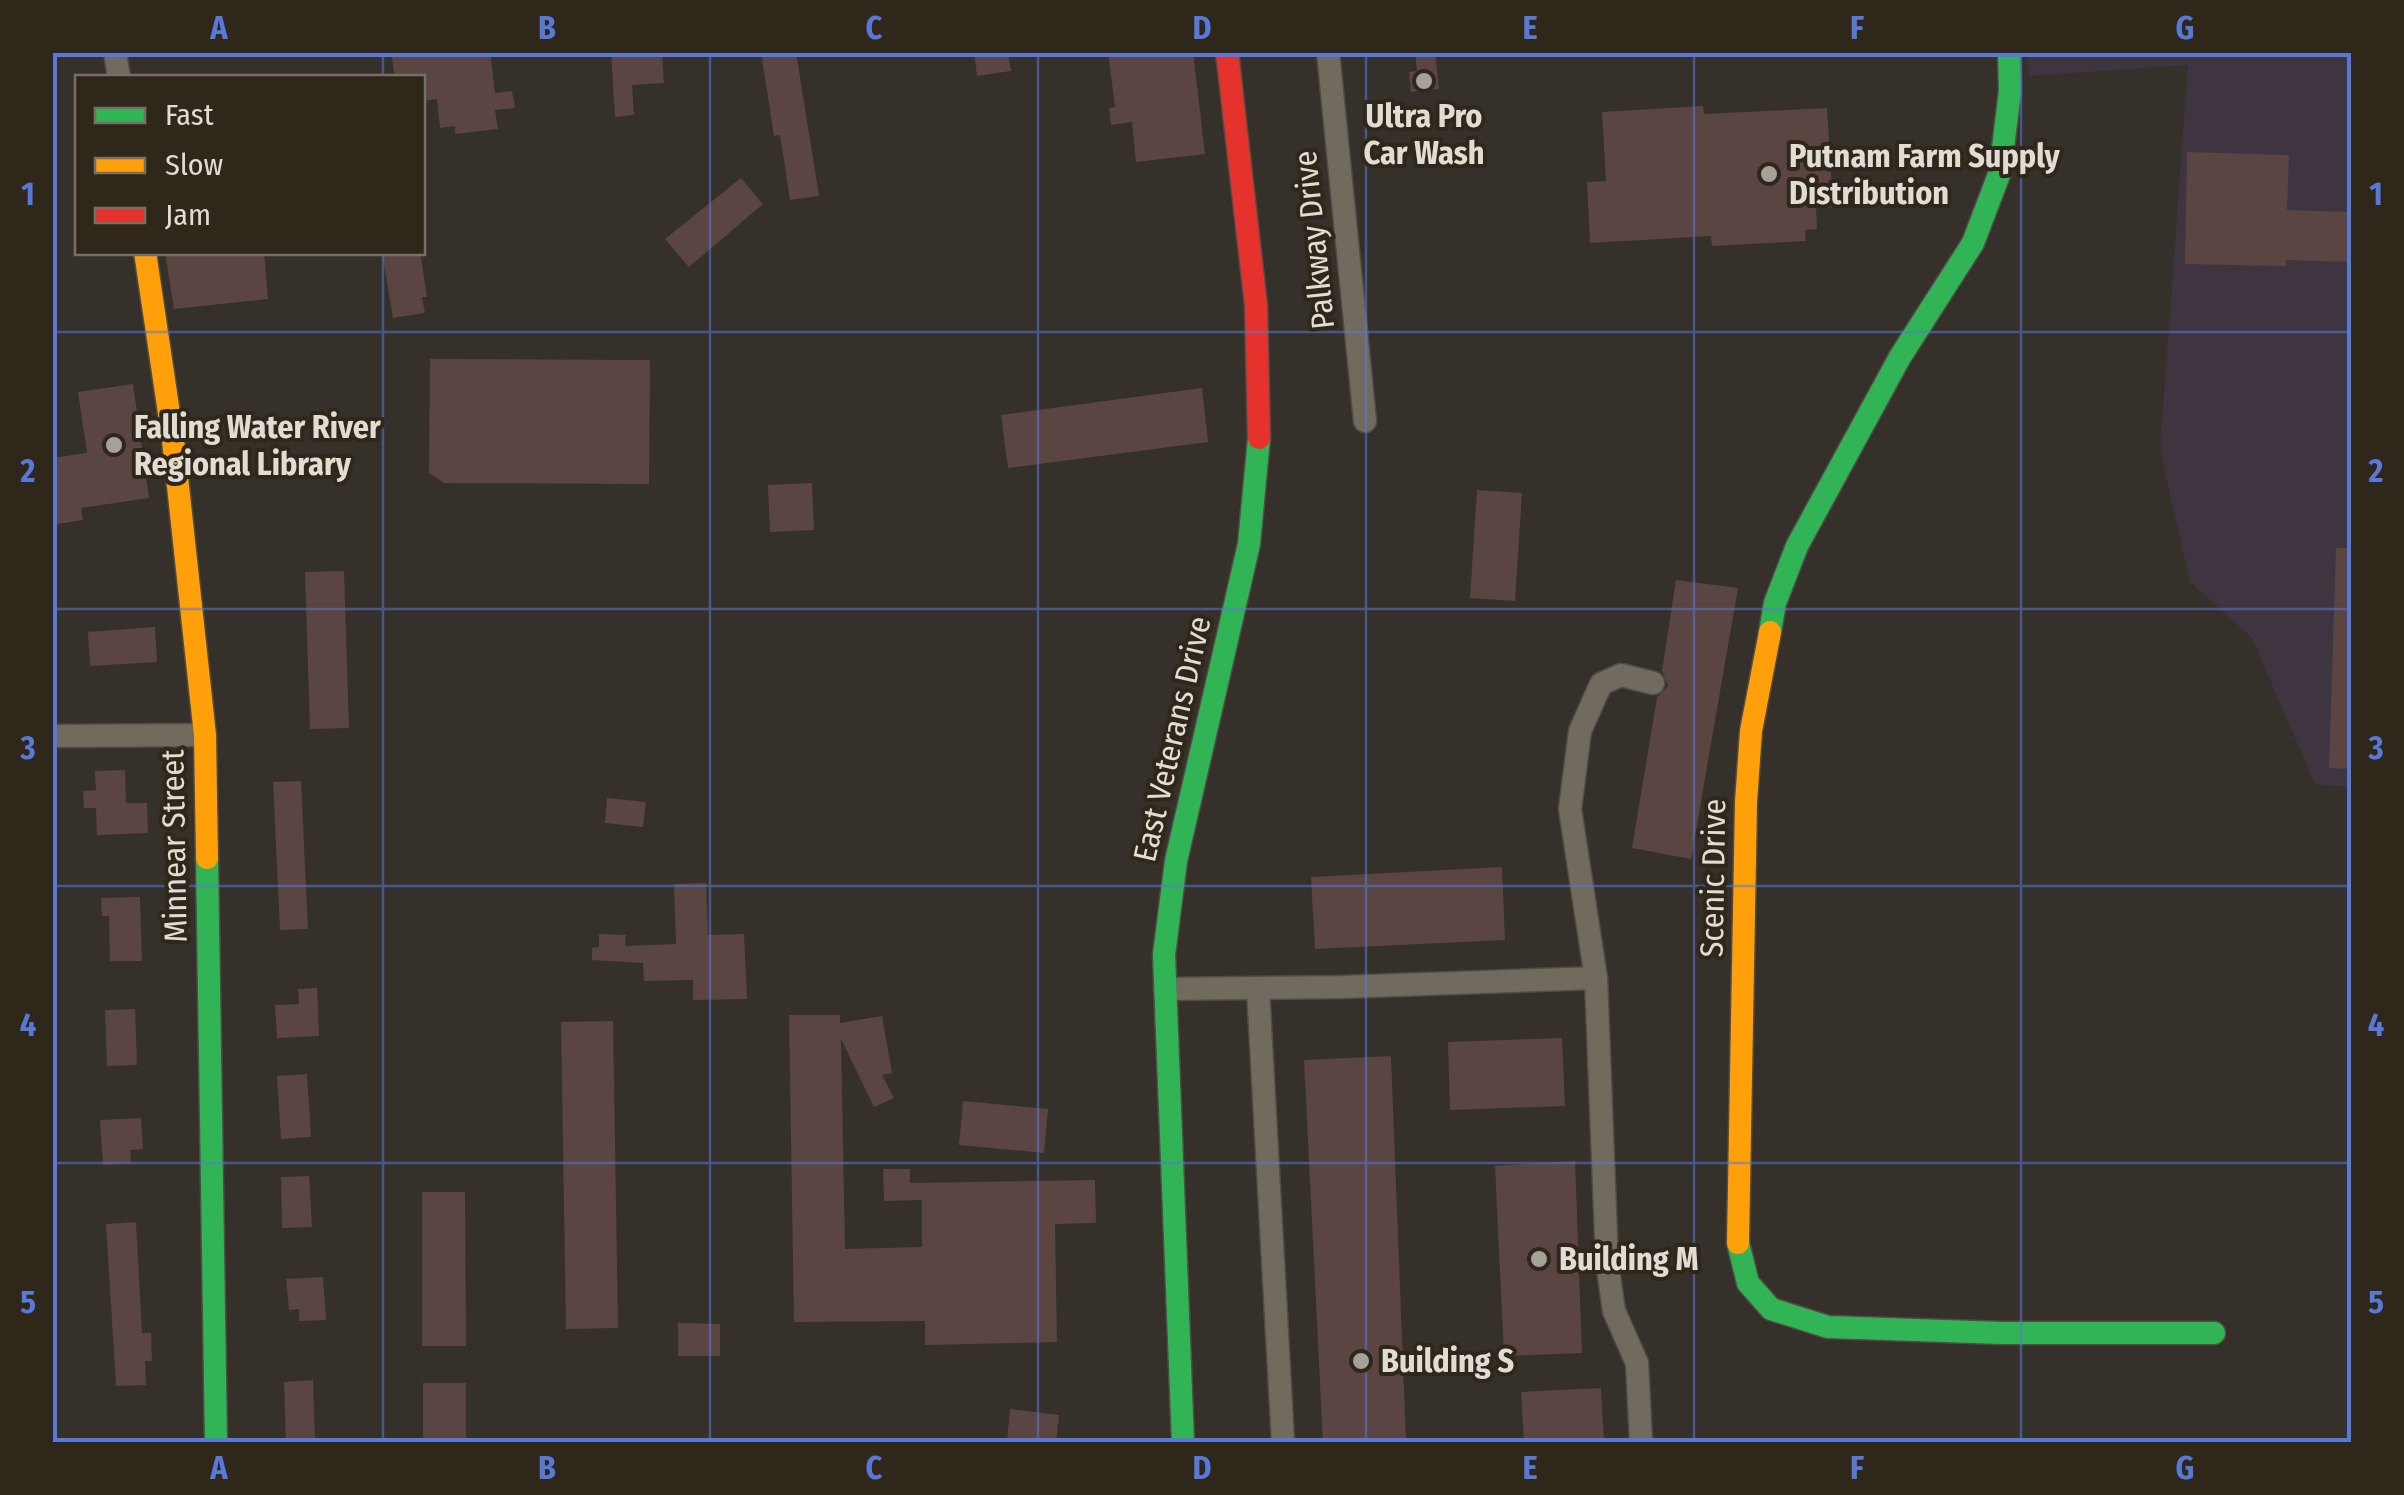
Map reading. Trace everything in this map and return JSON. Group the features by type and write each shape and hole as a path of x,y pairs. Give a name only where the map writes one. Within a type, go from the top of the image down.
{"street":[{"name":"East Veterans Drive","path":"1182,1442 1164,955 1176,861 1249,544 1260,392 1256,303 1227,52"},
{"name":"Palkway Drive","path":"1328,52 1365,422"},
{"name":"Scenic Drive","path":"2009,52 2010,91 2000,172 1973,243 1900,357 1796,546 1771,622 1751,732 1746,802 1738,1248 1748,1283 1771,1309 1828,1326 2002,1333 2214,1333"},
{"name":"Minnear Street","path":"145,255 173,440 205,736 216,1442"},
{"path":"1642,1442 1637,1363 1614,1311 1607,1262 1596,978 1570,809 1580,731 1600,684 1621,675 1653,683"},
{"path":"52,736 205,736"},
{"path":"1165,989 1596,978"},
{"path":"1258,989 1283,1442"}],"shaded area":[{"path":"2027,53 2351,53 2351,787 2315,784 2252,638 2190,582 2160,450 2188,65 2029,76"}],"building":[{"path":"391,52 490,52 495,93 512,91 515,108 495,110 498,129 455,134 455,126 440,128 437,99 425,101 425,75 395,75"},
{"path":"611,52 662,52 664,83 632,85 634,115 615,117"},
{"path":"761,52 796,52 819,196 790,200 780,135 774,136"},
{"path":"974,52 1008,52 1011,71 977,76"},
{"path":"1108,52 1193,52 1205,154 1136,162 1132,122 1111,125 1109,108 1115,107"},
{"name":"Ultra Pro Car Wash","path":"1415,52 1435,52 1439,89 1411,92 1409,72 1417,71"},
{"name":"Putnam Farm Supply Distribution","path":"1703,106 1704,114 1827,108 1833,207 1816,208 1817,229 1805,230 1806,241 1712,246 1711,236 1590,243 1587,182 1606,181 1602,112"},
{"path":"2187,152 2289,155 2287,210 2352,212 2352,262 2286,260 2286,266 2185,264"},
{"path":"741,178 763,204 689,267 665,239"},
{"path":"165,255 264,255 268,299 174,309"},
{"path":"382,255 420,255 427,297 422,297 425,313 393,318"},
{"path":"430,359 650,360 649,484 444,483 429,473"},
{"name":"Falling Water River Regional Library","path":"133,384 149,498 81,508 83,520 52,525 52,458 87,453 78,392"},
{"path":"1202,388 1208,442 1008,468 1001,415"},
{"path":"812,483 814,530 770,532 768,485"},
{"path":"1477,490 1522,493 1515,601 1470,598"},
{"path":"2336,548 2352,548 2352,769 2329,768"},
{"path":"344,571 349,728 310,729 305,572"},
{"path":"1676,580 1738,588 1691,859 1632,848 1657,697 1668,686 1662,671"},
{"path":"155,627 157,662 90,666 88,632"},
{"path":"125,770 126,803 147,803 148,833 97,835 96,808 84,808 83,791 96,790 95,771"},
{"path":"301,781 308,929 280,930 273,782"},
{"path":"607,798 646,802 643,827 605,823"},
{"path":"1502,867 1505,940 1315,949 1311,877"},
{"path":"706,883 708,935 744,934 747,999 693,1000 693,980 644,981 643,963 592,960 592,948 599,947 599,934 626,935 625,946 676,944 674,884"},
{"path":"140,897 142,961 110,961 109,916 102,916 101,898"},
{"path":"317,988 319,1036 277,1038 275,1005 299,1004 298,989"},
{"path":"135,1009 137,1065 107,1066 105,1010"},
{"path":"789,1015 840,1015 840,1023 882,1016 892,1073 882,1075 894,1098 874,1107 841,1039 845,1249 922,1247 922,1200 884,1201 883,1169 910,1169 910,1183 1095,1180 1096,1223 1055,1224 1057,1342 925,1345 925,1321 794,1322"},
{"path":"613,1021 618,1328 566,1329 561,1022"},
{"path":"1562,1038 1565,1106 1450,1110 1448,1042"},
{"path":"1391,1056 1406,1442 1323,1442 1304,1060"},
{"path":"307,1074 311,1137 281,1139 277,1076"},
{"path":"963,1101 1048,1109 1044,1153 959,1145"},
{"path":"141,1118 143,1149 130,1150 131,1163 103,1165 100,1120"},
{"name":"Building M","path":"1575,1161 1582,1353 1504,1356 1495,1166"},
{"path":"309,1176 312,1227 282,1228 281,1177"},
{"path":"422,1192 465,1192 466,1346 422,1346"},
{"path":"136,1222 142,1333 151,1333 152,1361 145,1361 146,1385 116,1386 106,1224"},
{"path":"323,1277 326,1320 299,1321 299,1309 289,1310 286,1279"},
{"path":"678,1323 720,1324 720,1356 678,1356"},
{"path":"313,1380 315,1442 286,1442 284,1382"},
{"path":"423,1383 466,1383 466,1442 423,1442"},
{"path":"1601,1388 1604,1442 1524,1442 1521,1392"},
{"path":"1010,1409 1059,1415 1056,1442 1007,1442"}],"traffic: fast":[{"path":"1770,632 1775,603 1797,546 1900,357 1973,243 2000,172 2010,91 2009,52"},
{"path":"1183,1442 1164,955 1176,861 1249,544 1259,438"},
{"path":"207,858 216,1442"},
{"path":"1738,1243 1748,1283 1771,1309 1828,1327 2002,1333 2214,1333"}],"traffic: slow":[{"path":"145,255 173,440 205,735 207,858"},
{"path":"1738,1243 1746,802 1751,731 1770,632"}],"traffic: jam":[{"path":"1227,52 1256,305 1259,438"}],"place":[{"name":"Ultra Pro Car Wash","path":"1424,81"},
{"name":"Putnam Farm Supply Distribution","path":"1769,174"},
{"name":"Falling Water River Regional Library","path":"114,445"},
{"name":"Building M","path":"1539,1259"},
{"name":"Building S","path":"1361,1361"}]}
